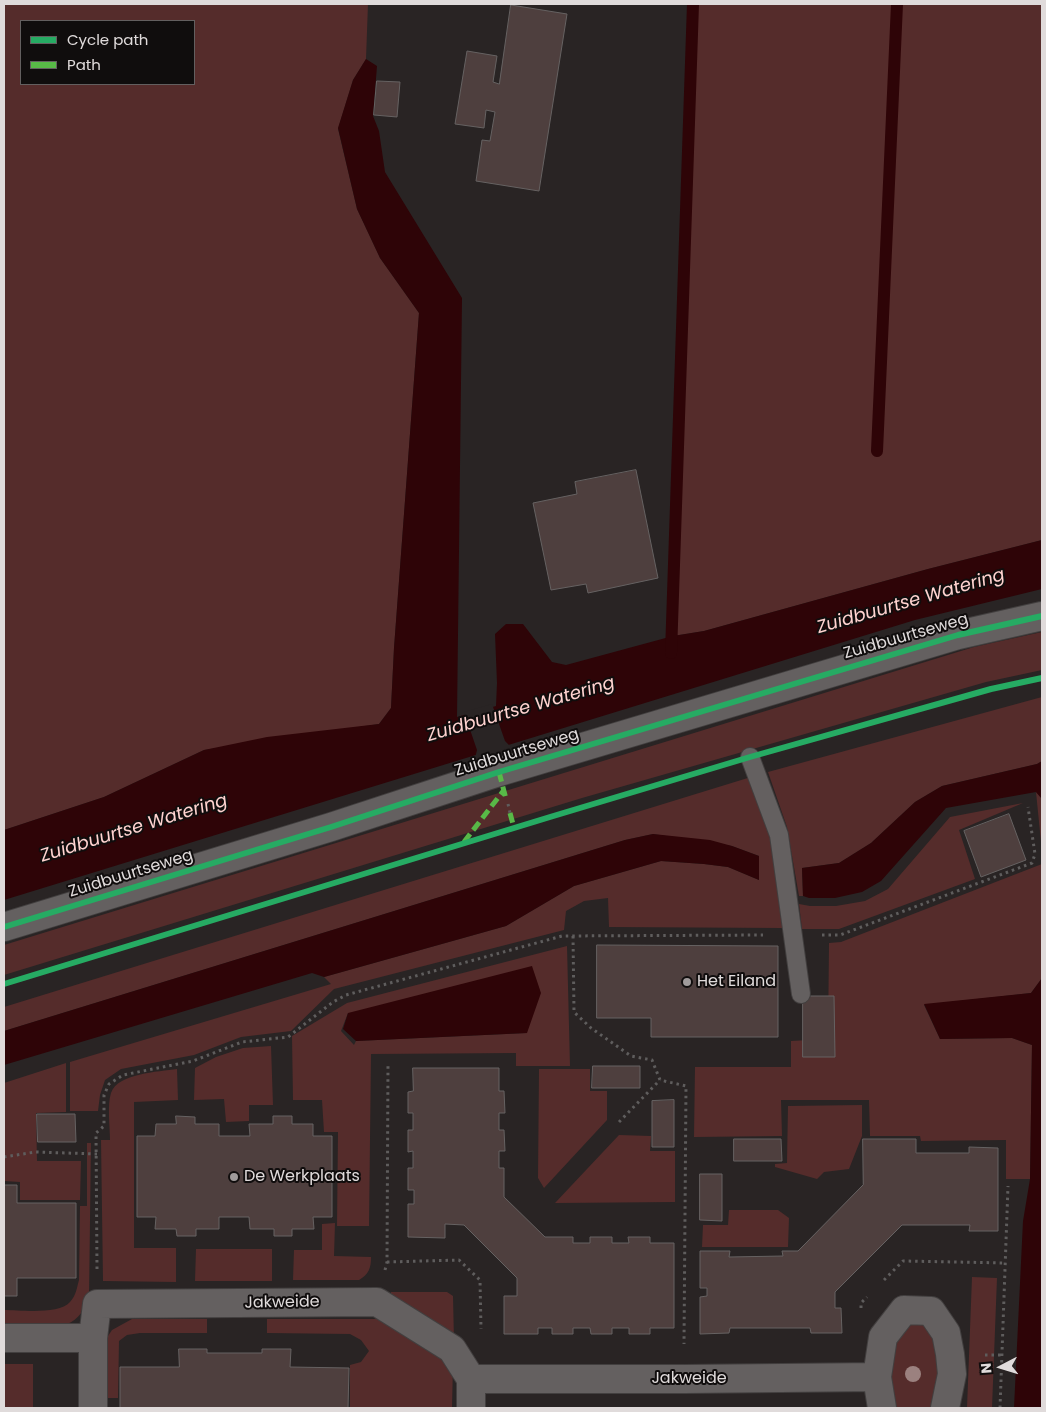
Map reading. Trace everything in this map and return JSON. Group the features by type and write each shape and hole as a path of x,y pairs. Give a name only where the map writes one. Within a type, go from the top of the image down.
{"street":[{"name":"Zuidbuurtseweg","path":"4,927 331,827 499,772 958,635 1042,616"},
{"name":"Jakweide","path":"97,1304 377,1302"},
{"path":"377,1302 452,1349 471,1379 471,1408"},
{"path":"93,1408 93,1338 97,1304"},
{"path":"882,1408 877,1377 883,1337 904,1310 931,1311 946,1332 952,1374 945,1408"},
{"path":"4,1338 93,1338"},
{"name":"Jakweide","path":"471,1379 877,1377"}],"lane":[{"path":"750,758 779,835 801,994"}],"path":[{"path":"97,1304 96,1133 104,1126 104,1095 109,1084 123,1074 193,1061 242,1042 288,1037 333,1002 346,995 562,936 840,934 1032,863 1035,854 1028,807"},
{"path":"573,936 574,1012 591,1028 631,1056 652,1060 660,1080"},
{"path":"377,1302 387,1262 388,1063"},
{"path":"619,1122 660,1080"},
{"path":"660,1080 686,1086 684,1379"},
{"path":"4,1157 35,1152 97,1154"},
{"path":"1000,1408 1008,1186"},
{"path":"387,1262 459,1260 480,1280 482,1361 471,1379"}],"shaded area":[{"path":"4,4 368,4 366,59 353,80 338,129 357,209 380,258 419,313 391,708 379,724 204,750 104,797 4,830"},
{"path":"693,4 1042,4 1042,540 928,569 704,631 673,636"},
{"path":"1042,632 1042,670 986,682 582,798 4,975 4,945 974,647"},
{"path":"1042,697 1042,761 1037,764 942,786 915,802 871,843 839,863 802,868 803,896 799,896 787,827 768,772"},
{"path":"751,777 769,829 783,928 609,927 608,898 584,901 566,911 564,930 334,989 291,1031 241,1037 194,1055 121,1069 105,1080 100,1095 98,1111 70,1111 70,1062 331,984 324,977 506,926 574,886 661,861 728,867 759,880 759,856 732,846 653,834 625,840 4,1031 4,1007"},
{"path":"1036,792 1042,799 1042,852"},
{"path":"1023,803 959,830 975,879 839,929 802,929 799,904 836,906 865,901 888,889 950,817"},
{"path":"1042,864 1042,978 1031,993 924,1005 940,1039 1012,1038 1032,1045 1030,1179 1006,1179 1006,1140 921,1141 920,1136 870,1136 869,1100 781,1100 782,1136 694,1137 695,1067 791,1067 791,1041 828,1039 829,943 841,942"},
{"path":"567,946 570,1066 516,1066 516,1053 371,1054 369,1226 337,1226 338,1132 324,1132 322,1100 293,1100 292,1036 347,1003","holes":["348,1013 527,1033 356,1041 354,1045 341,1031"]},
{"path":"271,1046 273,1105 249,1105 249,1121 226,1122 224,1099 194,1100 195,1068 216,1057 243,1048"},
{"path":"66,1063 66,1112 36,1113 37,1161 81,1161 80,1200 20,1200 20,1182 4,1181 4,1083"},
{"path":"177,1069 178,1100 134,1102 134,1248 176,1248 176,1282 103,1281 101,1140 110,1140 109,1110 111,1093 115,1086 130,1077"},
{"path":"539,1069 590,1069 590,1091 607,1091 607,1120 544,1188 538,1178"},
{"path":"862,1105 862,1136 849,1169 824,1172 817,1179 775,1167 775,1164 787,1163 788,1106"},
{"path":"619,1135 651,1136 650,1151 675,1151 675,1202 555,1203"},
{"path":"87,1143 91,1143 88,1302 78,1317 67,1324 4,1326 4,1310 39,1311 57,1309 70,1302 75,1294 79,1280 80,1206 87,1206"},
{"path":"729,1210 778,1210 789,1218 788,1247 702,1247 703,1225 728,1225"},
{"path":"335,1223 334,1256 371,1257 370,1268 367,1273 359,1280 293,1280 294,1250 322,1250 322,1224"},
{"path":"196,1249 272,1249 272,1281 195,1281"},
{"path":"972,1277 997,1278 992,1408 967,1408"},
{"path":"391,1292 447,1292 453,1296 454,1341 391,1300"},
{"path":"132,1319 207,1319 207,1333 140,1333 127,1335 119,1341 118,1398 104,1398 104,1342 112,1330"},
{"path":"267,1319 387,1319 453,1365 452,1408 350,1408 350,1365 361,1362 369,1351 361,1340 350,1334 267,1333"},
{"path":"918,1320 931,1327 944,1374 935,1408 895,1408 886,1371 896,1339 905,1325"},
{"path":"4,1364 33,1364 33,1408 4,1408"}],"water":[{"name":"Zuidbuurtse Watering","path":"366,59 377,66 373,116 379,131 385,172 462,298 457,717 496,706 495,634 506,624 523,624 552,662 566,665 673,636 704,631 928,569 1042,540 1042,589 915,620 4,900 4,830 104,797 204,750 267,737 379,724 391,708 419,313 380,258 357,209 338,128 353,80"},
{"path":"1042,761 1042,799 1036,792 946,808 881,881 862,892 835,898 809,898 803,896 802,868 839,863 871,843 915,802 942,786 1037,764"},
{"path":"653,834 710,840 759,856 759,880 728,867 661,861 574,886 506,926 324,977 312,973 4,1065 4,1031 625,840"},
{"path":"532,966 541,993 527,1033 356,1041 343,1029 348,1013"},
{"path":"1042,978 1042,1408 1014,1408 1023,1221 1030,1179 1032,1045 1012,1038 940,1039 924,1004 1031,993"}],"pier":[{"path":"492,704 505,741 511,747 475,758 477,750 464,712"}],"building":[{"path":"511,5 567,14 539,191 476,181 482,140 490,141 495,112 486,110 484,128 455,124 467,51 497,56 493,82 499,84"},
{"path":"377,81 400,82 397,117 374,115"},
{"path":"636,470 658,578 588,593 586,584 551,590 533,503 577,494 575,482"},
{"path":"1009,814 1026,860 981,877 964,831"},
{"name":"Het Eiland","path":"597,945 778,946 778,1037 651,1037 651,1018 597,1018"},
{"path":"803,996 834,996 835,1057 803,1057"},
{"path":"593,1066 640,1066 640,1088 592,1088"},
{"path":"413,1068 499,1068 499,1091 504,1091 505,1113 499,1113 499,1130 504,1130 505,1151 499,1151 499,1168 504,1168 504,1197 545,1237 573,1237 573,1243 590,1243 590,1237 612,1237 612,1243 629,1243 628,1237 650,1237 650,1243 674,1243 674,1328 650,1328 650,1334 629,1334 629,1328 612,1328 612,1334 591,1334 590,1328 573,1328 573,1334 552,1334 552,1328 538,1328 538,1334 504,1334 504,1296 517,1296 517,1278 464,1225 445,1224 445,1238 408,1237 408,1204 414,1204 414,1190 408,1190 408,1168 413,1168 413,1151 408,1152 408,1130 413,1130 413,1113 408,1113 408,1092 413,1091"},
{"path":"674,1100 674,1147 652,1147 652,1101"},
{"path":"37,1114 75,1114 76,1142 38,1142"},
{"name":"De Werkplaats","path":"176,1116 195,1117 195,1124 219,1124 219,1136 250,1136 249,1124 273,1124 273,1116 292,1116 292,1124 313,1124 313,1136 332,1136 332,1217 313,1217 314,1229 292,1229 292,1236 274,1236 274,1229 250,1229 249,1217 219,1217 219,1229 196,1229 196,1236 177,1236 176,1229 155,1229 156,1217 137,1217 137,1136 155,1136 156,1124 176,1124"},
{"path":"734,1139 781,1139 782,1161 734,1161"},
{"path":"863,1139 916,1139 916,1153 969,1153 969,1147 998,1148 998,1231 969,1231 970,1225 902,1225 835,1292 835,1308 841,1308 842,1333 811,1333 810,1328 730,1328 729,1333 700,1334 700,1297 707,1296 707,1288 700,1288 700,1251 730,1251 729,1257 783,1256 782,1251 798,1251 863,1185"},
{"path":"700,1174 722,1174 722,1221 700,1220"},
{"path":"4,1185 17,1185 17,1203 76,1203 76,1278 17,1278 17,1296 4,1296"},
{"path":"179,1349 207,1349 207,1353 262,1353 262,1349 291,1349 290,1367 349,1368 348,1408 120,1408 120,1367 179,1367"}],"waterway":[{"path":"671,653 693,4"},
{"path":"877,451 897,4"}],"marked path":[{"path":"499,772 506,799"},
{"path":"464,842 504,790"},
{"path":"510,813 514,828"}],"cycle path":[{"path":"4,927 331,827 499,772 958,635 1042,616"},
{"path":"4,984 750,757 991,689 1042,678"}],"place":[{"name":"Het Eiland","path":"687,982"},
{"name":"De Werkplaats","path":"234,1177"}]}
